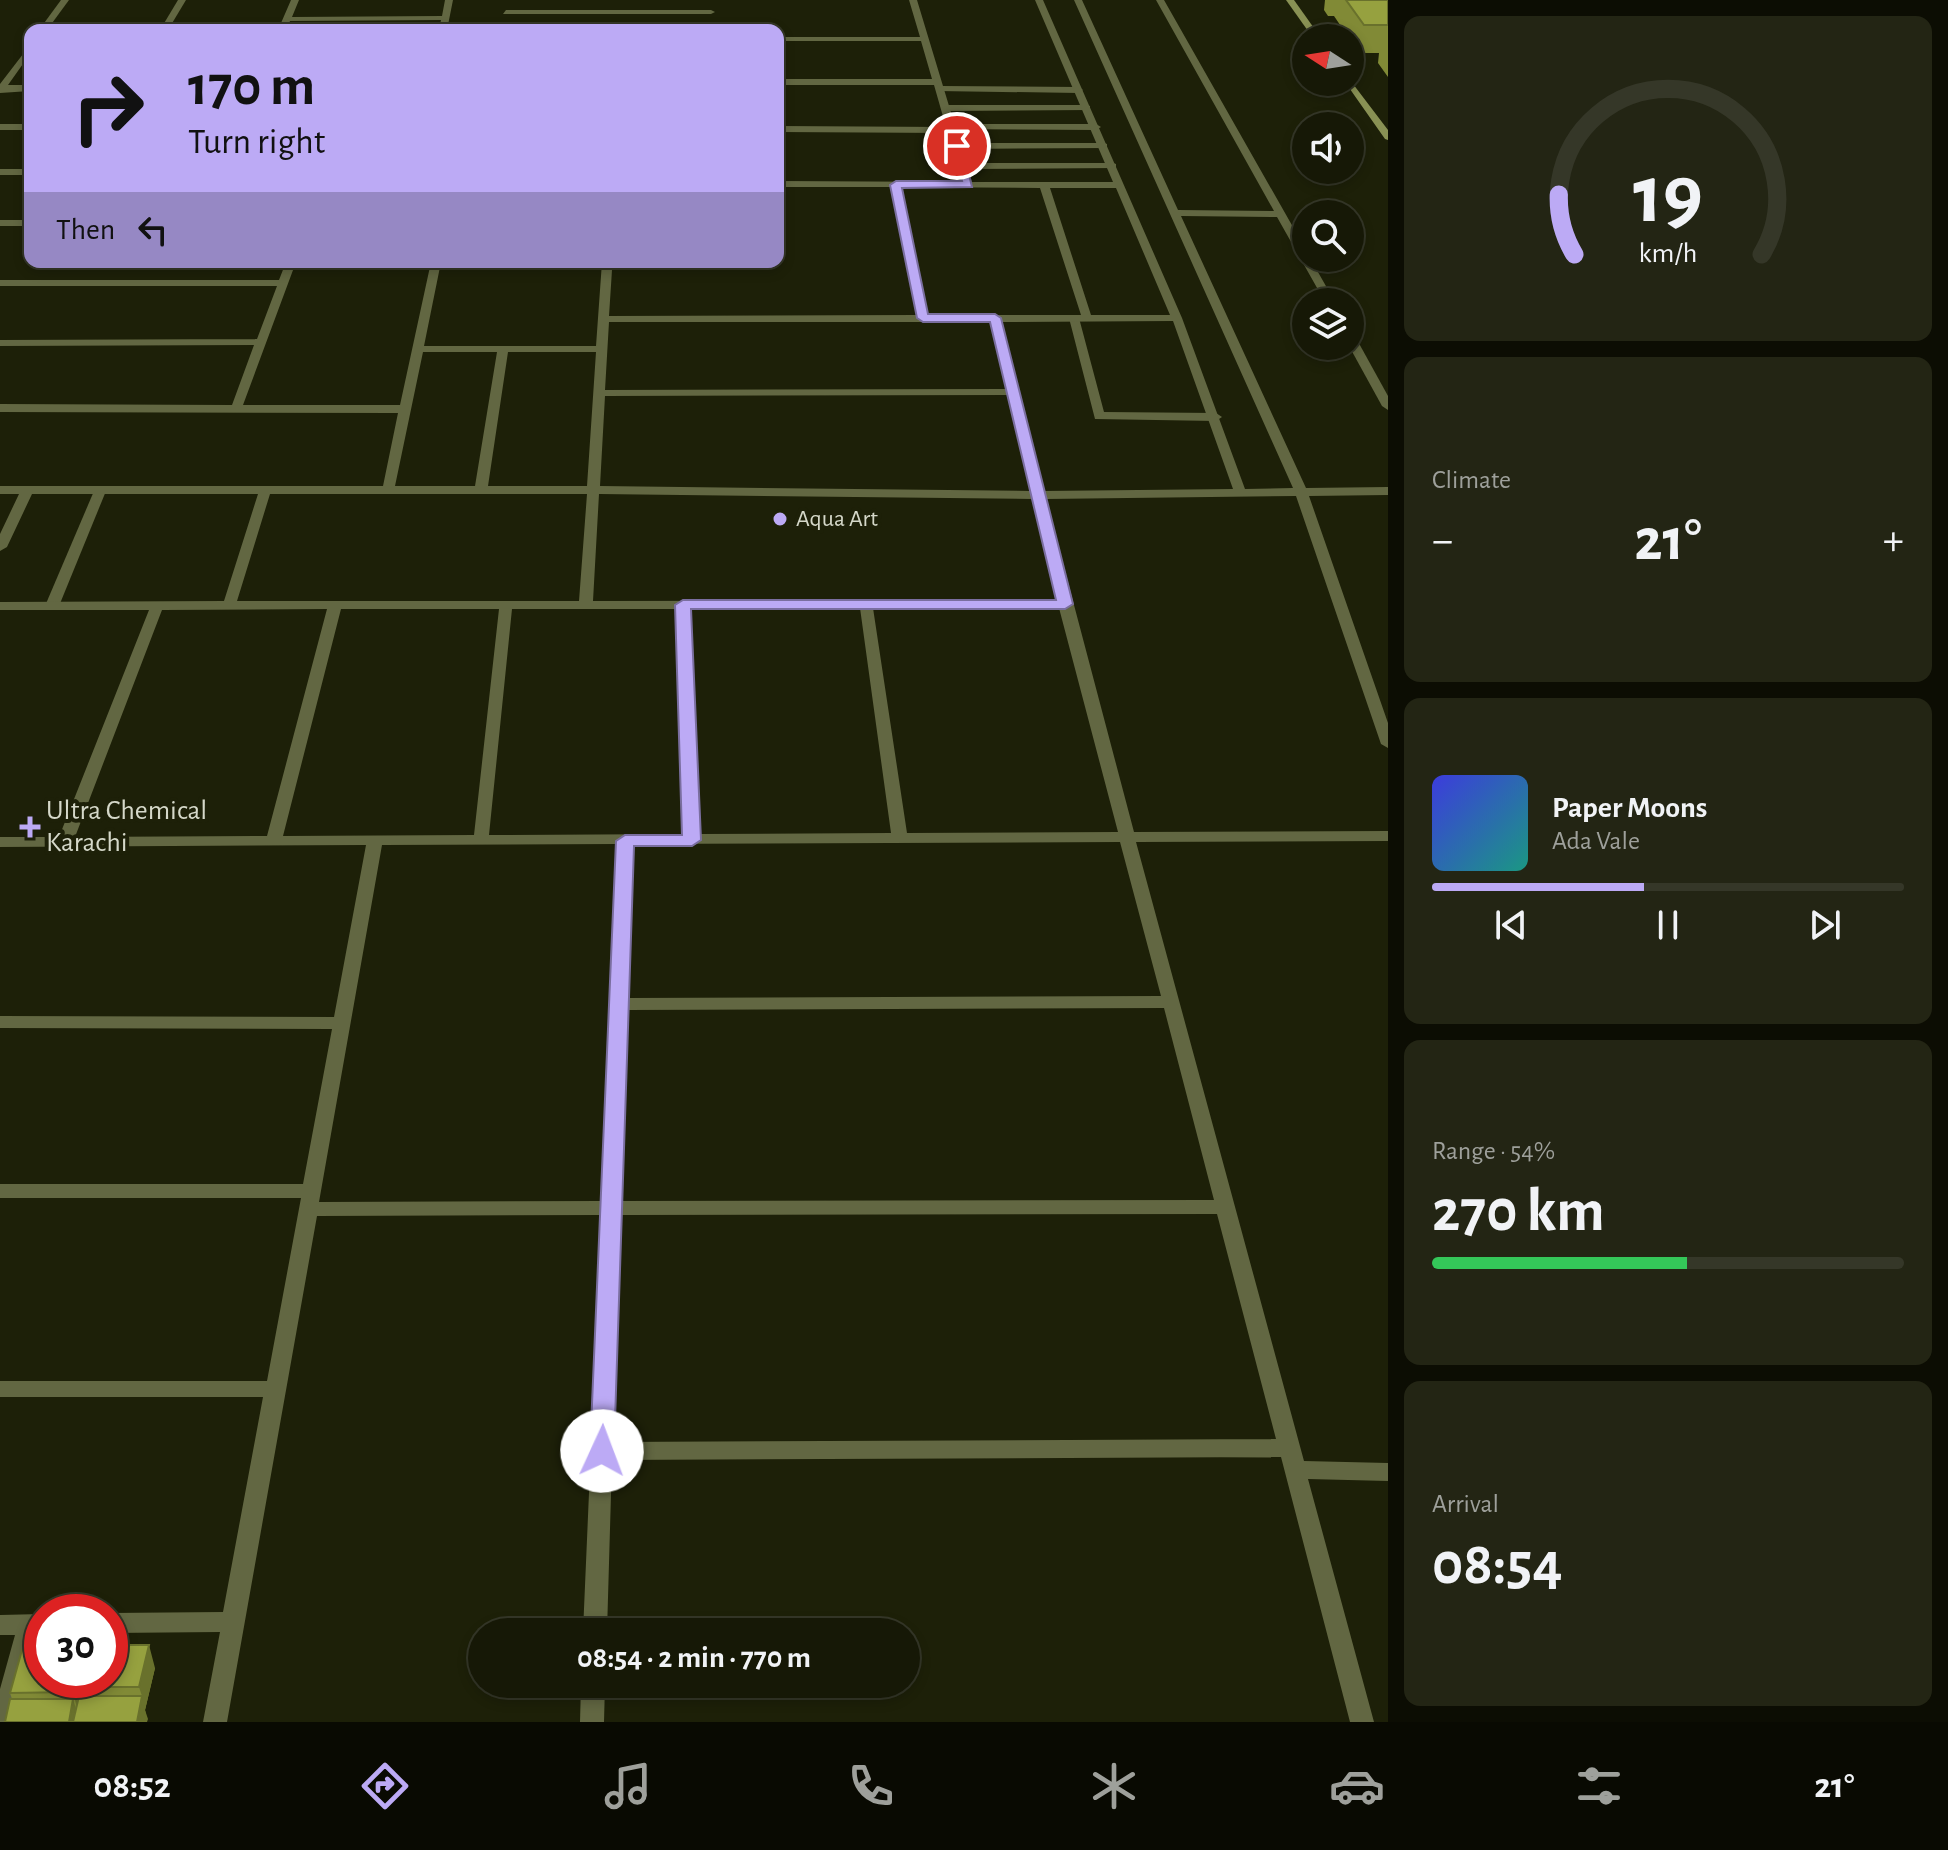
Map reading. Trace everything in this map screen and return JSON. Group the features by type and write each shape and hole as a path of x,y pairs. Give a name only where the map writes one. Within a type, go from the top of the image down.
{"street":[{"path":"47,24 65,0"},
{"path":"168,24 182,0"},
{"path":"284,24 295,0"},
{"path":"444,24 449,0"},
{"path":"504,24 508,0"},
{"path":"710,0 712,24"},
{"path":"913,0 968,185"},
{"path":"1039,0 1177,318 1216,417 1240,492"},
{"path":"1078,0 1301,492 1388,744"},
{"path":"1160,0 1322,288"},
{"path":"1290,0 1307,24"},
{"path":"506,12 711,12"},
{"path":"286,19 445,18"},
{"path":"784,39 925,39"},
{"path":"0,88 24,57"},
{"path":"784,82 1079,90"},
{"path":"0,88 24,88"},
{"path":"1359,96 1388,137"},
{"path":"945,108 1087,108"},
{"path":"0,127 24,127"},
{"path":"784,129 1096,127"},
{"path":"957,146 1104,146"},
{"path":"963,166 1113,166"},
{"path":"0,172 24,172"},
{"path":"784,184 1121,185"},
{"path":"896,185 923,318"},
{"path":"1044,185 1080,318 1099,416 1216,417"},
{"path":"1177,213 1280,214"},
{"path":"0,223 24,223"},
{"path":"236,409 289,268"},
{"path":"388,490 435,268"},
{"path":"586,605 607,268"},
{"path":"0,283 283,283"},
{"path":"995,318 1065,604 1362,1722"},
{"path":"604,319 1177,318"},
{"path":"0,343 260,342"},
{"path":"418,349 602,349"},
{"path":"481,490 503,349"},
{"path":"1362,360 1388,406"},
{"path":"599,393 1014,392"},
{"path":"0,408 405,409"},
{"path":"0,490 593,490 1038,495 1388,491"},
{"path":"229,606 265,490"},
{"path":"0,547 27,491"},
{"path":"52,606 100,491"},
{"path":"866,604 900,840"},
{"path":"0,606 1065,604"},
{"path":"274,841 335,605"},
{"path":"481,841 506,605"},
{"path":"683,605 692,840"},
{"path":"65,842 157,606"},
{"path":"0,842 1388,836"},
{"path":"215,1722 375,841"},
{"path":"596,1618 625,841"},
{"path":"619,1004 1171,1002"},
{"path":"0,1022 342,1023"},
{"path":"0,1191 611,1209 1225,1207"},
{"path":"0,1389 275,1389"},
{"path":"602,1451 1289,1448"},
{"path":"1295,1470 1388,1472"},
{"path":"128,1623 232,1622"},
{"path":"0,1625 24,1624"},
{"path":"3,1722 24,1660"},
{"path":"592,1722 593,1698"}],"building":[{"path":"1346,0 1388,0 1388,25 1363,24"},
{"path":"128,1645 149,1645 139,1687 128,1687"},
{"path":"22,1650 24,1650 24,1693 10,1693"},
{"path":"142,1696 137,1722 73,1722 79,1698"},
{"path":"10,1699 73,1699 69,1722 5,1722"}],"place":[{"name":"Aqua Art","path":"780,519"},
{"name":"Ultra Chemical Karachi","path":"30,827"}],"route":[{"path":"602,1451 625,841 692,840 683,605 1065,604 995,318 923,318 896,185 968,185 957,146"}]}
